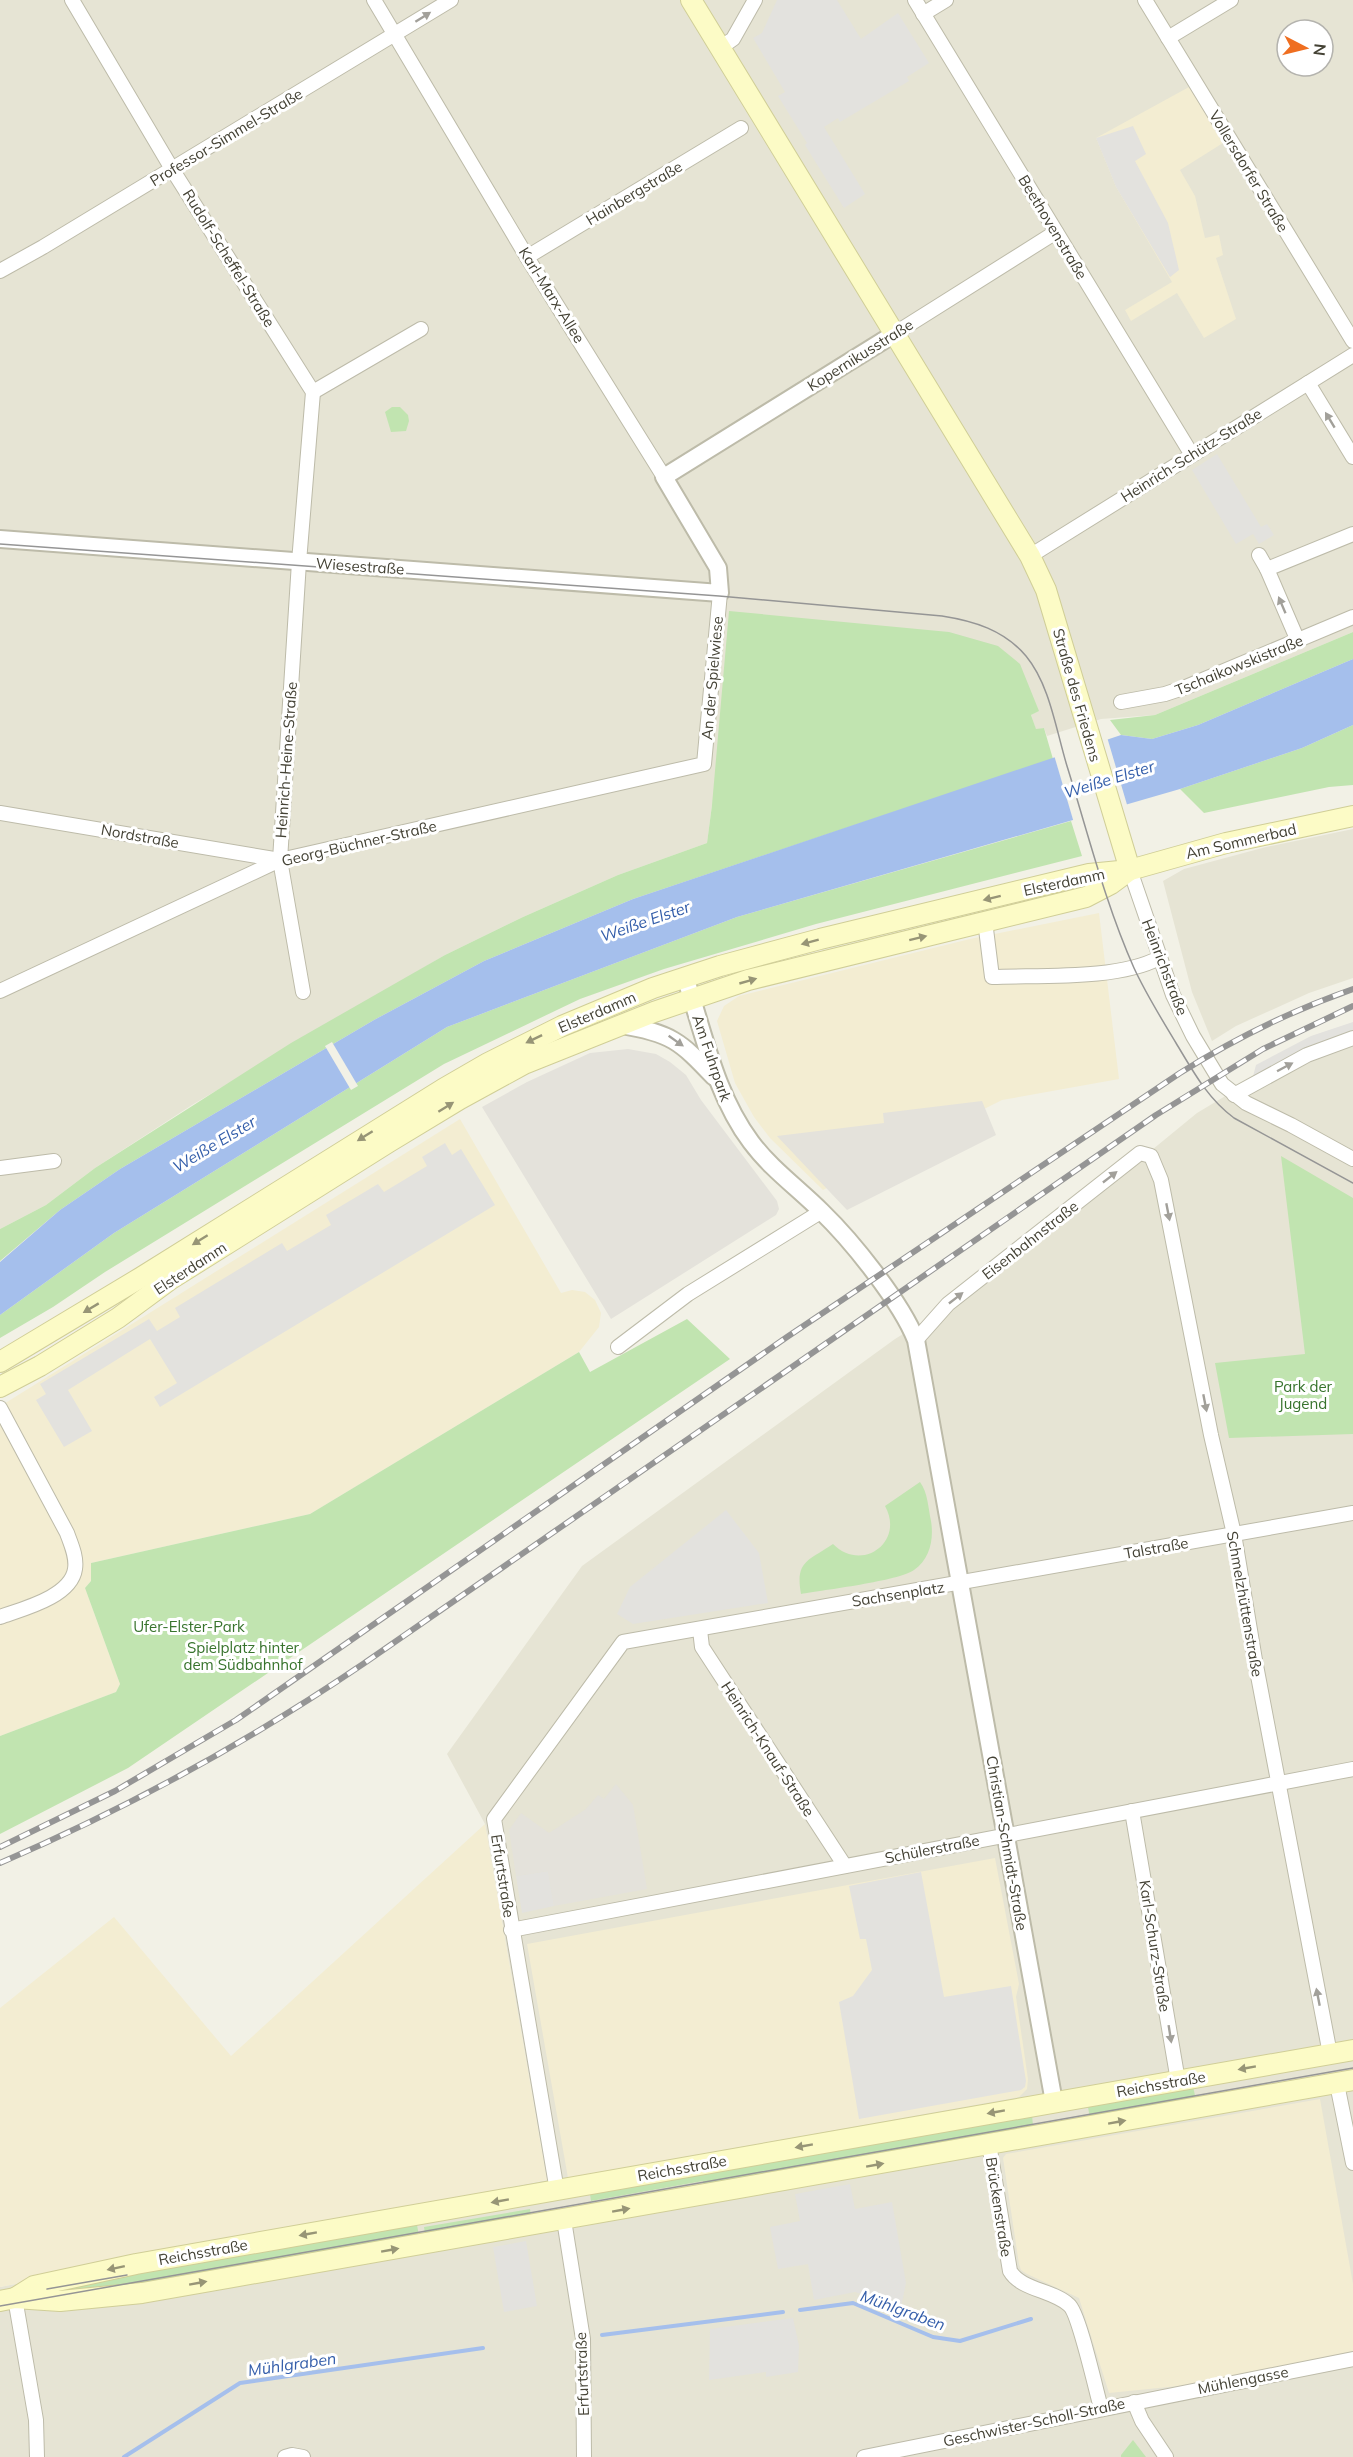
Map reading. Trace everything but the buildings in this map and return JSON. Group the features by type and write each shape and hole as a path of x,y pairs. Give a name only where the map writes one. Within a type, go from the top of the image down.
{"main road":[{"name":"Straße des Friedens","path":"691,0 1030,556 1046,590 1130,870"},
{"name":"Am Sommerbad","path":"1130,870 1226,843 1353,816"},
{"name":"Elsterdamm","path":"0,1387 99,1330 171,1279 460,1099 524,1064 621,1025 748,980 1086,897 1111,884 1130,870"},
{"name":"Elsterdamm","path":"0,1362 141,1278 381,1126 488,1063 598,1010 685,978 820,939 1089,874 1130,870"},
{"name":"Reichsstraße","path":"7,2299 34,2286 136,2264 1353,2050"},
{"path":"1330,2054 1345,2082"},
{"name":"Reichsstraße","path":"7,2299 60,2301 142,2293 1345,2082"},
{"path":"1054,2102 1059,2131"},
{"path":"557,2191 564,2220"}],"street":[{"name":"Rudolf-Scheffel-Straße","path":"72,0 172,169 313,392"},
{"name":"Karl-Marx-Allee","path":"374,0 527,257 718,568 720,593"},
{"name":"Professor-Simmel-Straße","path":"0,271 44,248 451,0"},
{"path":"720,48 733,39 755,0"},
{"name":"Beethovenstraße","path":"915,0 1192,455"},
{"path":"923,14 946,0"},
{"name":"Vollersdorfer Straße","path":"1145,0 1353,341"},
{"path":"1168,38 1231,0"},
{"name":"Hainbergstraße","path":"527,257 741,128"},
{"name":"Kopernikusstraße","path":"664,477 1056,232"},
{"path":"299,562 313,392 421,329"},
{"name":"Heinrich-Schütz-Straße","path":"1030,556 1353,355"},
{"path":"1308,383 1353,457"},
{"path":"1267,569 1353,534"},
{"name":"Wiesestraße","path":"0,539 720,593"},
{"path":"1258,555 1267,569 1298,641"},
{"name":"Heinrich-Heine-Straße","path":"299,562 280,860 303,992"},
{"name":"An der Spielwiese","path":"704,764 720,593"},
{"name":"Tschaikowskistraße","path":"1121,702 1165,694 1353,617"},
{"name":"Georg-Büchner-Straße","path":"0,991 280,860 704,764"},
{"name":"Nordstraße","path":"0,813 280,860"},
{"name":"Heinrichstraße","path":"1130,870 1177,1004 1222,1084 1234,1095 1353,1159"},
{"path":"985,921 992,977 1117,972 1146,965 1159,958"},
{"name":"Am Fuhrpark","path":"685,978 718,1080 739,1124 761,1155 822,1211 901,1310 916,1340"},
{"path":"621,1025 665,1035 690,1053 718,1080"},
{"path":"1234,1095 1308,1055 1353,1038"},
{"name":"Eisenbahnstraße","path":"916,1340 948,1304 1140,1153 1151,1156"},
{"name":"Schmelzhüttenstraße","path":"1151,1156 1161,1180 1211,1435 1234,1534 1278,1783 1330,2054"},
{"path":"0,1168 54,1161"},
{"path":"618,1347 688,1294 822,1211"},
{"name":"Sachsenplatz","path":"700,1630 959,1584 916,1340"},
{"path":"0,1407 67,1533 74,1551 75,1570 65,1588 51,1598 0,1617"},
{"name":"Talstraße","path":"959,1584 1353,1513"},
{"name":"Christian-Schmidt-Straße","path":"959,1584 1054,2102"},
{"name":"Heinrich-Knauf-Straße","path":"700,1630 702,1647 844,1866"},
{"name":"Erfurtstraße","path":"557,2191 494,1819 624,1642 700,1630"},
{"name":"Schülerstraße","path":"512,1930 1353,1769"},
{"name":"Karl-Schurz-Straße","path":"1132,1811 1178,2081"},
{"path":"1345,2082 1353,2163"},
{"name":"Brückenstraße","path":"989,2144 1010,2271 1014,2279 1059,2296 1072,2307 1101,2408"},
{"name":"Erfurtstraße","path":"564,2220 583,2339 584,2457"},
{"path":"7,2299 36,2420 37,2457"},
{"name":"Mühlengasse","path":"1134,2402 1353,2359"},
{"path":"1134,2402 1142,2421 1167,2457"},
{"name":"Geschwister-Scholl-Straße","path":"864,2457 1134,2402"},
{"path":"285,2457 292,2455 303,2457"}],"shaded area":[{"path":"0,0 1353,0 1353,632 1155,715 1101,719 1047,736 1044,728 1036,730 1031,715 1039,710 712,805 707,843 618,875 445,955 192,1105 95,1168 46,1205 0,1229"},
{"path":"777,0 837,0 861,39 898,13 929,63 907,77 909,81 840,122 838,118 824,127 865,194 844,208 778,96 785,92 753,38 762,33"},
{"path":"1189,87 1223,143 1180,170 1195,196 1205,238 1219,235 1223,255 1216,258 1236,319 1204,338 1177,293 1131,321 1125,310 1172,282 1116,187 1096,138"},
{"path":"1133,126 1146,154 1135,161 1168,223 1179,270 1170,277 1116,187 1096,138"},
{"path":"1217,454 1261,527 1267,524 1274,535 1259,544 1253,534 1236,544 1192,470"},
{"path":"1353,829 1353,978 1309,993 1236,1026 1212,1041 1192,992 1163,881 1184,869 1266,847"},
{"path":"1099,913 1119,1079 1002,1100 823,1190 770,1138 754,1117 735,1083 717,1021 724,1006 739,996 970,939"},
{"path":"1353,1022 1353,1034 1252,1080 1256,1065 1311,1036"},
{"path":"1353,1034 1353,2457 0,2457 0,2287 547,2180 485,1824 447,1754 582,1566 895,1339 958,1300 1069,1218 1197,1113 1252,1080"},
{"path":"628,1049 656,1054 686,1075 701,1100 777,1201 779,1209 776,1215 611,1319 482,1107 527,1082 590,1053"},
{"path":"982,1101 996,1135 847,1210 777,1136 884,1123 883,1113"},
{"path":"460,1119 561,1293 572,1290 585,1292 595,1300 601,1313 599,1327 579,1352 310,1514 91,1563 91,1581 85,1588 120,1684 116,1692 0,1736 0,1404 7,1402"},
{"path":"445,1143 452,1155 461,1149 495,1205 160,1407 154,1397 177,1383 150,1339 68,1390 92,1431 64,1447 36,1400 46,1394 40,1384 149,1319 157,1331 180,1317 175,1308 282,1243 287,1251 331,1225 326,1215 378,1184 384,1192 427,1166 422,1157"},
{"path":"726,1510 759,1553 768,1603 633,1624 617,1614 630,1587"},
{"path":"616,1784 633,1805 647,1889 554,1906 548,1871 516,1876 509,1830 521,1813 549,1833 586,1809 598,1795 604,1799"},
{"path":"485,1824 547,2180 0,2287 0,2008 114,1917 231,2056"},
{"path":"995,1858 1019,1984 1016,1997 1028,2079 1027,2089 1019,2097 568,2178 527,1944"},
{"path":"548,1871 554,1906 522,1913 516,1876"},
{"path":"921,1872 944,1997 1011,1986 1026,2081 1025,2087 1021,2090 859,2119 839,2002 853,1996 872,1970 866,1939 860,1939 849,1886"},
{"path":"1320,2099 1353,2284 1353,2353 1188,2385 1109,2393 1079,2298 1021,2270 1003,2158 1006,2154"},
{"path":"850,2184 855,2209 892,2202 906,2283 901,2307 855,2292 814,2300 808,2264 778,2269 770,2227 800,2221 795,2194"},
{"path":"526,2241 537,2306 504,2312 493,2247"},
{"path":"793,2318 799,2346 798,2372 766,2377 766,2372 709,2380 710,2329"}],"green space":[{"path":"392,407 400,407 408,415 406,431 391,432 385,412"},
{"path":"729,611 949,632 998,646 1020,664 1039,711 1031,715 1036,729 1044,728 1053,759 633,899 484,961 374,1020 120,1169 60,1210 0,1261 0,1229 46,1205 95,1168 291,1043 445,955 523,917 618,875 707,843"},
{"path":"1353,632 1353,659 1198,725 1152,739 1121,735 1110,720 1155,715"},
{"path":"1353,725 1353,785 1329,787 1204,813 1180,789 1302,748"},
{"path":"1071,821 1082,856 816,924 664,969 580,999 444,1064 0,1338 0,1315 114,1233 447,1027 737,917"},
{"name":"Park der Jugend","path":"1281,1156 1353,1198 1353,1434 1229,1438 1215,1363 1305,1354"},
{"name":"Ufer-Elster-Park","path":"687,1319 730,1359 128,1768 0,1834 0,1736 116,1692 120,1684 85,1588 91,1581 91,1563 310,1514 579,1352 590,1372"},
{"path":"920,1482 925,1491 932,1535 930,1548 924,1560 914,1570 893,1578 801,1594 800,1575 805,1563 833,1544 844,1552 856,1555 867,1554 877,1549 885,1541 889,1531 890,1519 885,1506"},
{"path":"1192,2082 1196,2100 1091,2123 1087,2102"},
{"path":"1032,2115 1033,2126 705,2189 703,2181 591,2201 590,2194"},
{"path":"530,2209 531,2216 426,2241 424,2227"},
{"path":"416,2219 420,2242 145,2290 46,2297 33,2288"},
{"path":"1133,2440 1146,2457 1121,2457"}],"water":[{"name":"Weiße Elster","path":"1353,659 1353,725 1302,748 1180,789 737,917 447,1027 114,1233 0,1315 0,1262 60,1210 120,1169 374,1020 484,961 633,899 1121,735 1152,739 1198,725"}],"pier":[{"path":"1107,737 1128,808 1074,823 1054,755"},
{"path":"332,1042 358,1086 351,1090 325,1046"}],"waterway":[{"name":"Mühlgraben","path":"800,2310 853,2303 933,2337 960,2341 1031,2319"},
{"name":"Mühlgraben","path":"602,2335 783,2312"},
{"name":"Mühlgraben","path":"124,2457 240,2383 483,2348"}],"tram line":[{"path":"0,544 719,596 942,616 988,628 1017,647 1026,656 1041,680 1114,918 1134,968 1149,997 1195,1074 1208,1093 1234,1118 1353,1183"},
{"path":"0,2306 1353,2068"},
{"path":"47,2289 127,2275"}],"railway":[{"path":"0,1847 115,1791 236,1720 787,1337 1180,1073 1264,1026 1353,989"},
{"path":"0,1863 95,1820 141,1796 231,1747 320,1693 1156,1115 1263,1049 1353,1006"}],"park label":[{"name":"Spielplatz hinter dem Südbahnhof","path":"243,1656"}]}
